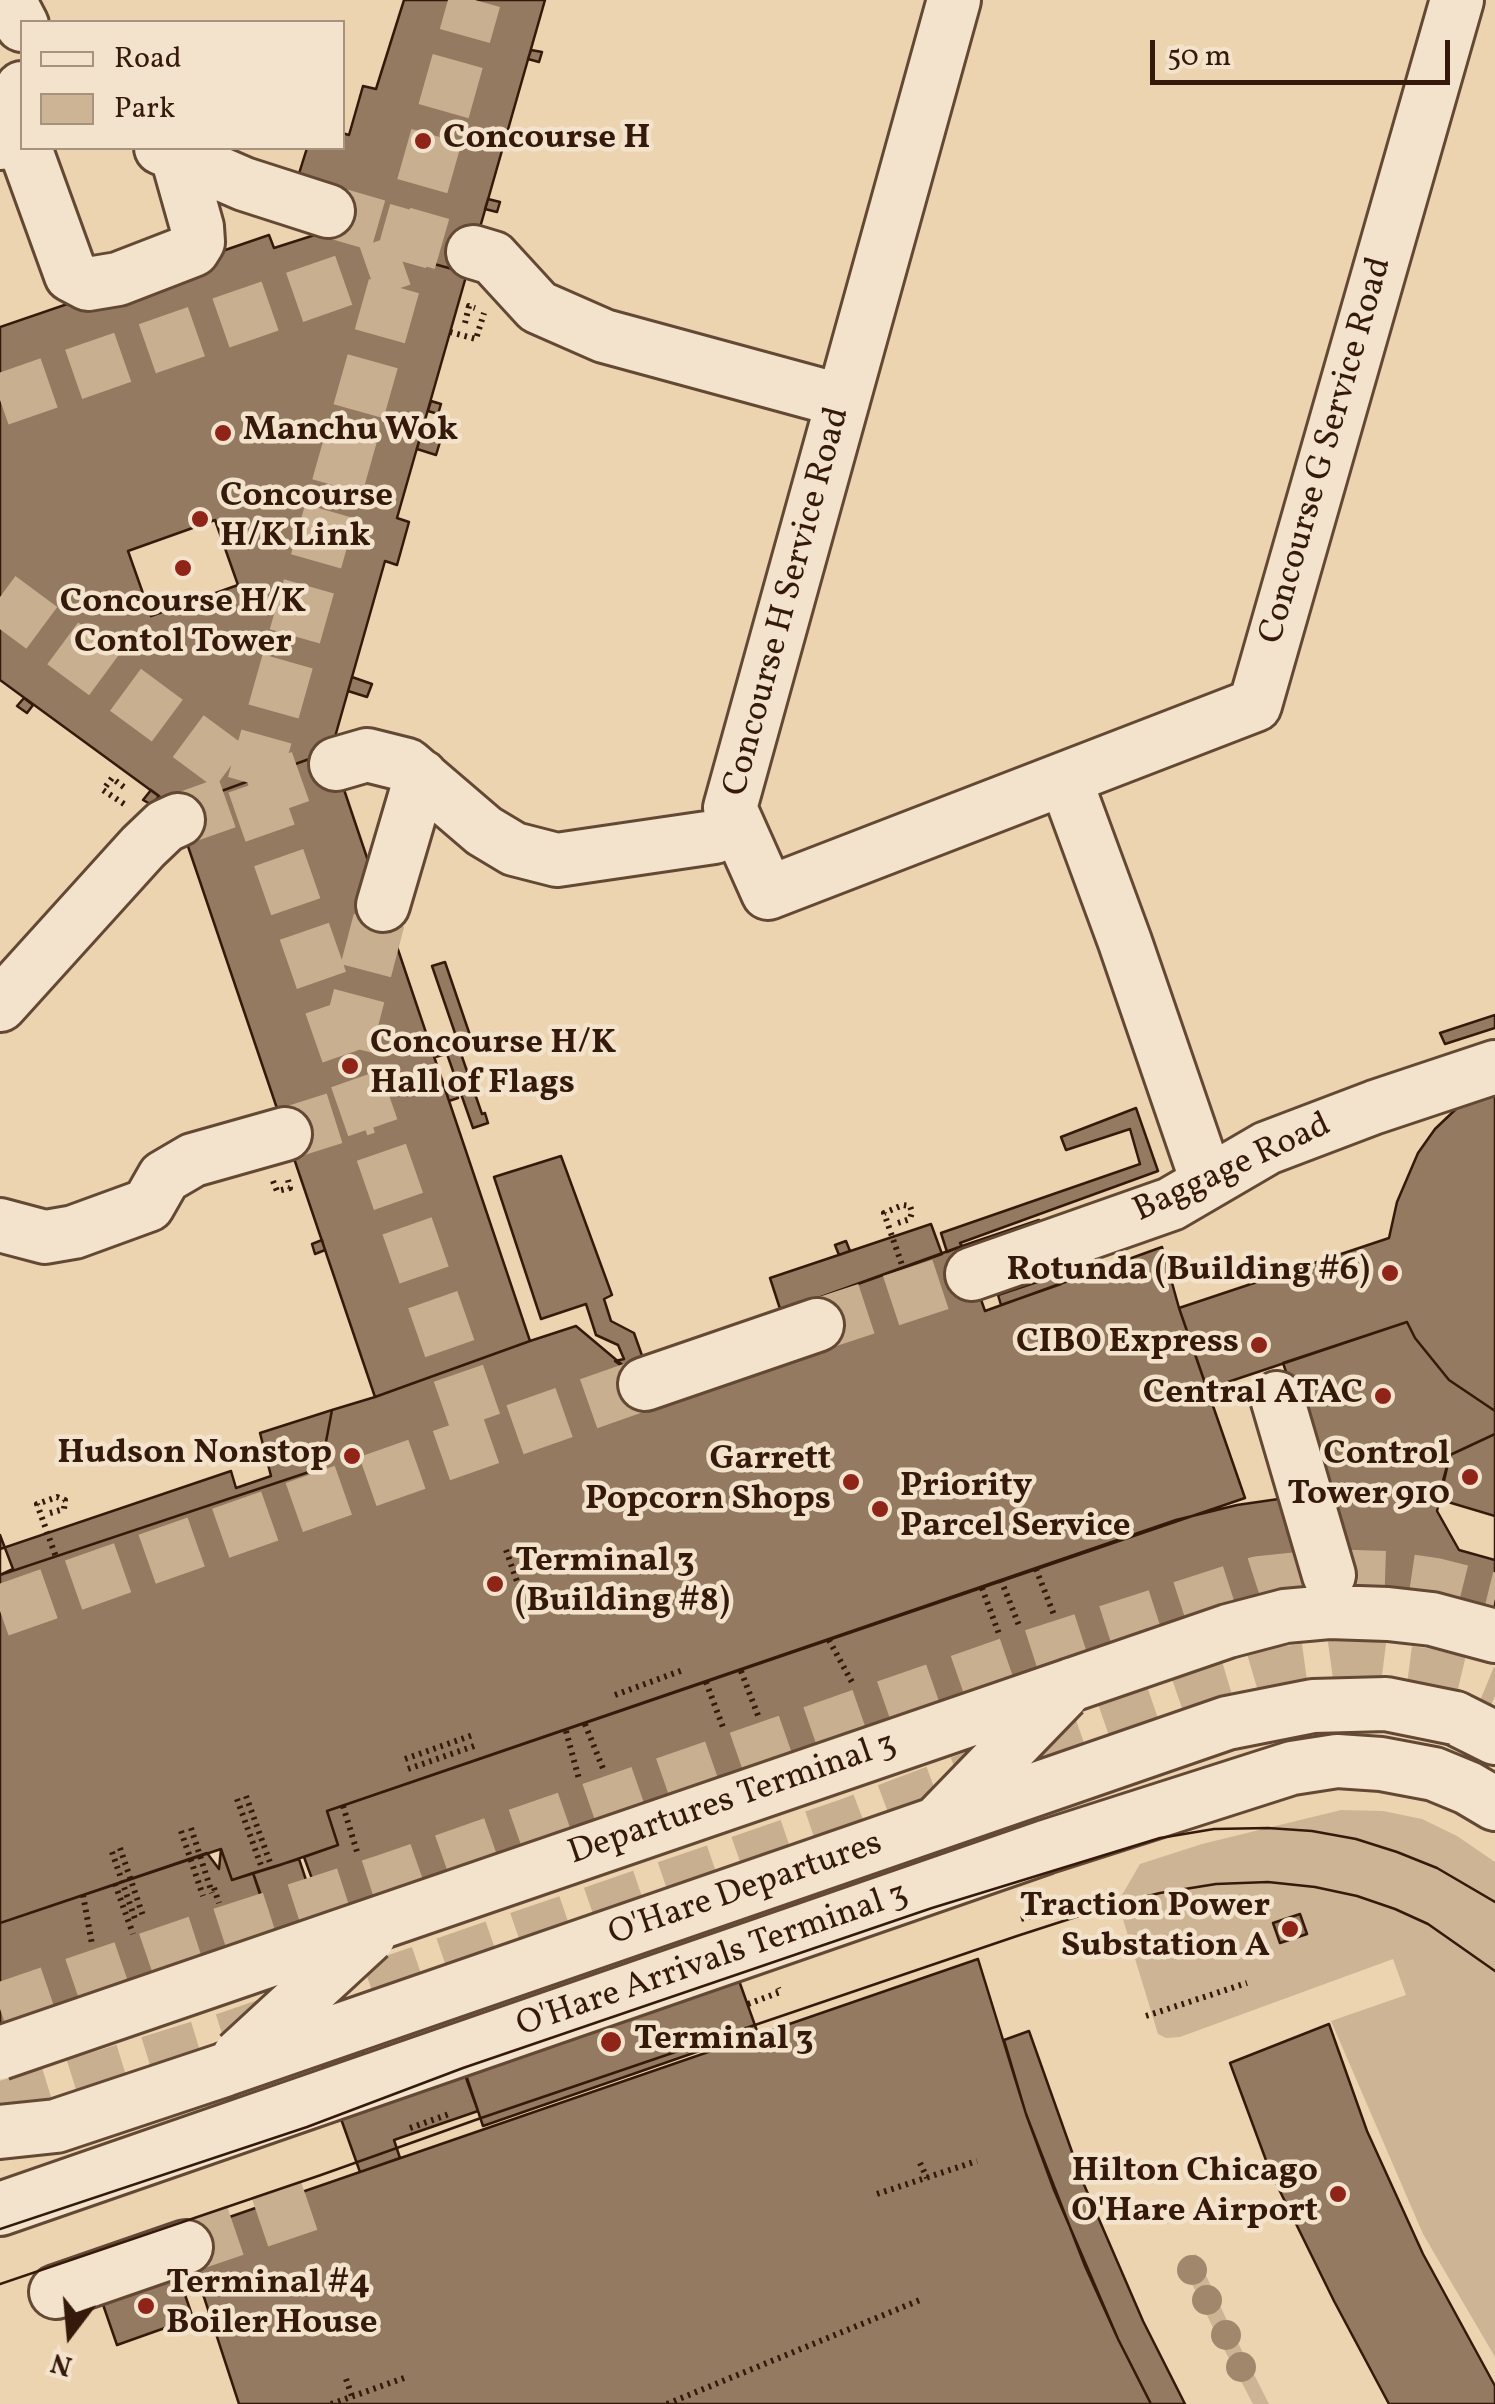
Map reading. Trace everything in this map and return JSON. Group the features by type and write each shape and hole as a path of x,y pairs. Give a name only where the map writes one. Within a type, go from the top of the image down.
{"street":[{"name":"Concourse H Service Road","path":"954,0 730,808 768,893 1065,778"},
{"name":"Concourse G Service Road","path":"1065,778 1255,706 1456,0"},
{"path":"26,150 71,275 88,284 118,279 193,250 198,242 197,226 169,152"},
{"path":"169,152 244,184 328,211"},
{"path":"473,252 493,258 538,307 604,336 843,401"},
{"path":"336,764 368,755 408,765 484,830 514,849 557,860 714,837 737,824"},
{"path":"383,905 421,776"},
{"path":"1065,778 1126,942 1207,1181"},
{"path":"0,1005 143,846 178,820"},
{"name":"Baggage Road","path":"972,1274 1171,1204 1267,1148 1495,1066"},
{"path":"0,1225 45,1237 74,1232 148,1205 164,1177 193,1160 286,1134"},
{"path":"644,1384 817,1325"},
{"path":"1277,1398 1329,1576"},
{"name":"Departures Terminal 3","path":"0,2053 1228,1631 1285,1616 1329,1612 1432,1619 1486,1633"},
{"path":"933,1826 1071,1685"},
{"name":"O'Hare Departures","path":"0,2132 56,2126 224,2070 1227,1723 1313,1706 1386,1704 1455,1718 1495,1738"},
{"name":"O'Hare Arrivals Terminal 3","path":"0,2209 1026,1854 1292,1768 1336,1761 1380,1764 1434,1774 1495,1804"},
{"path":"224,2070 385,1922"},
{"path":"0,2152 56,2126"},
{"path":"56,2292 186,2247"}],"path":[{"path":"450,332 476,339 484,310 469,306 465,323"},
{"path":"126,788 112,778 103,790 128,807"},
{"path":"898,1222 910,1219 910,1206 904,1204 884,1213 903,1268"},
{"path":"50,1514 64,1509 64,1500 57,1496 36,1504 56,1556"},
{"path":"506,1550 519,1587"},
{"path":"1036,1568 1054,1616"},
{"path":"1001,1580 1020,1628"},
{"path":"982,1588 999,1634"},
{"path":"829,1640 853,1684"},
{"path":"615,1695 682,1670"},
{"path":"741,1670 759,1718"},
{"path":"706,1682 724,1730"},
{"path":"585,1724 604,1770"},
{"path":"566,1730 579,1779"},
{"path":"405,1759 473,1734"},
{"path":"408,1769 477,1745"},
{"path":"237,1799 268,1870 246,1796"},
{"path":"356,1843 343,1806 358,1855"},
{"path":"181,1831 208,1894 191,1828"},
{"path":"116,1850 139,1917"},
{"path":"203,1854 219,1903"},
{"path":"116,1884 133,1934"},
{"path":"1021,1919 1112,1891"},
{"path":"83,1895 92,1944"},
{"path":"1146,2016 1247,1984"},
{"path":"410,2128 452,2114"},
{"path":"876,2194 977,2161"},
{"path":"920,2163 926,2178"},
{"path":"667,2404 920,2300"},
{"path":"346,2378 352,2396"},
{"path":"331,2404 404,2378"}],"green space":[{"path":"1341,1810 1383,1811 1422,1819 1457,1836 1495,1862 1495,2357 1423,2234 1331,2021 1406,1995 1393,1959 1180,2037 1166,2038 1158,2034 1122,1916 1122,1895 1140,1864 1202,1844"},
{"path":"1196,2254 1269,2404 1253,2404 1216,2334 1181,2261"}],"building":[{"name":"Concourse H","path":"404,0 545,0 467,273 321,233 297,180 306,150 345,150 345,134 349,135 363,86 376,89"},
{"path":"531,50 542,52 539,62 528,59"},
{"path":"488,199 500,202 497,212 485,209"},
{"name":"Concourse H/K Link","path":"321,233 467,273 397,518 409,522 397,565 385,561 331,751 175,808 0,680 0,327 269,235 274,248"},
{"path":"431,401 441,404 438,414 428,411"},
{"path":"420,438 440,442 436,455 417,449"},
{"name":"Concourse H/K Contol Tower","path":"215,520 238,585 151,616 128,551"},
{"path":"352,677 372,684 367,697 348,691"},
{"path":"24,698 33,705 27,713 17,706"},
{"name":"Concourse H/K Hall of Flags","path":"331,751 530,1341 375,1397 175,808"},
{"path":"151,790 159,796 152,805 143,800"},
{"path":"445,962 474,1047 460,1051 488,1123 473,1128 447,1054 435,1057 432,1047 457,1039 432,966"},
{"path":"1495,1015 1495,1028 1445,1044 1440,1033"},
{"name":"Rotunda (Building #6)","path":"1495,1086 1495,1411 1449,1380 1407,1322 1207,1389 1179,1308 1389,1238 1397,1202 1418,1153 1456,1109"},
{"path":"454,1088 458,1098 449,1101 446,1091"},
{"path":"1136,1108 1158,1171 960,1243 962,1246 947,1252 941,1233 1140,1164 1130,1129 1066,1150 1061,1137"},
{"path":"561,1156 612,1295 604,1299 611,1321 634,1333 645,1364 627,1370 615,1361 624,1359 618,1345 596,1335 586,1304 541,1319 494,1177"},
{"path":"1039,1220 1061,1284 1001,1305 998,1295 1040,1281 1026,1239 967,1258 962,1246"},
{"path":"931,1224 942,1254 810,1301 783,1318 770,1278"},
{"path":"322,1240 325,1250 315,1254 312,1244"},
{"path":"846,1241 850,1251 839,1255 835,1245"},
{"name":"Terminal 3 (Building #8)","path":"962,1246 985,1311 1162,1247 1179,1308 1245,1498 327,1811 338,1845 277,1866 232,1880 221,1849 0,1923 0,1575 321,1468 332,1410 530,1341 576,1326 645,1384 810,1301"},
{"name":"Central ATAC","path":"1407,1322 1449,1380 1495,1411 1495,1434 1450,1455 1438,1499 1327,1492 1283,1363"},
{"path":"332,1410 321,1468 0,1575 0,1549 231,1471 236,1488 271,1476 260,1433"},
{"name":"Control Tower 910","path":"1495,1434 1495,1560 1459,1550 1437,1511 1450,1455"},
{"path":"1327,1492 1438,1499 1495,1516 1495,1632 1335,1608 332,1933 304,1857 338,1845 327,1811 1176,1520 1237,1505"},
{"path":"0,1535 13,1569 0,1575"},
{"path":"221,1849 232,1880 253,1873 279,1952 0,2047 0,1923 207,1853 219,1869"},
{"path":"299,1859 381,2105 465,2075 478,2111 394,2140 400,2158 360,2172 253,1873"},
{"name":"Traction Power Substation A","path":"1300,1914 1307,1934 1280,1943 1273,1923"},
{"path":"978,1959 1054,2190 1118,2339 1151,2404 239,2404 183,2233"},
{"name":"Terminal 3","path":"737,1975 757,2031 483,2126 461,2060"},
{"name":"Hilton Chicago O'Hare Airport","path":"1329,2024 1367,2131 1423,2254 1495,2386 1495,2404 1389,2404 1270,2171 1230,2063"},
{"path":"1029,2031 1082,2180 1143,2321 1185,2404 1151,2404 1085,2266 1026,2114 1004,2040"},
{"name":"Terminal #4 Boiler House","path":"175,2266 193,2318 117,2345 99,2293"}],"tunnel":[{"path":"0,597 253,784 475,0"},
{"path":"328,211 442,244"},
{"path":"0,400 402,260"},
{"path":"178,820 336,764"},
{"path":"253,784 482,1441"},
{"path":"346,1046 383,905"},
{"path":"285,1134 367,1108"},
{"path":"817,1325 972,1274"},
{"path":"0,1611 645,1384"},
{"path":"0,2009 386,1880 1021,1659 1259,1582 1329,1575 1388,1577 1495,1599"},
{"path":"0,2108 230,2037 849,1824 1047,1749 1274,1674 1346,1664 1424,1674 1495,1696"},
{"path":"186,2247 315,2203"}],"tram line":[{"path":"0,2229 307,2127 463,2068 932,1908 1160,1838 1214,1829 1268,1828 1356,1839 1437,1868 1495,1902"},
{"path":"0,2284 1017,1936 1160,1893 1216,1884 1268,1882 1357,1896 1428,1924 1495,1971"}],"place":[{"name":"Concourse H","path":"423,141"},
{"name":"Manchu Wok","path":"223,433"},
{"name":"Concourse H/K Link","path":"200,519"},
{"name":"Concourse H/K Contol Tower","path":"183,568"},
{"name":"Concourse H/K Hall of Flags","path":"350,1066"},
{"name":"Rotunda (Building #6)","path":"1390,1273"},
{"name":"CIBO Express","path":"1259,1345"},
{"name":"Central ATAC","path":"1383,1396"},
{"name":"Hudson Nonstop","path":"352,1456"},
{"name":"Control Tower 910","path":"1470,1477"},
{"name":"Garrett Popcorn Shops","path":"851,1482"},
{"name":"Priority Parcel Service","path":"880,1509"},
{"name":"Terminal 3 (Building #8)","path":"495,1584"},
{"name":"Traction Power Substation A","path":"1290,1929"},
{"name":"Terminal 3","path":"611,2042"},
{"name":"Hilton Chicago O'Hare Airport","path":"1338,2194"},
{"name":"Terminal #4 Boiler House","path":"146,2306"}]}
